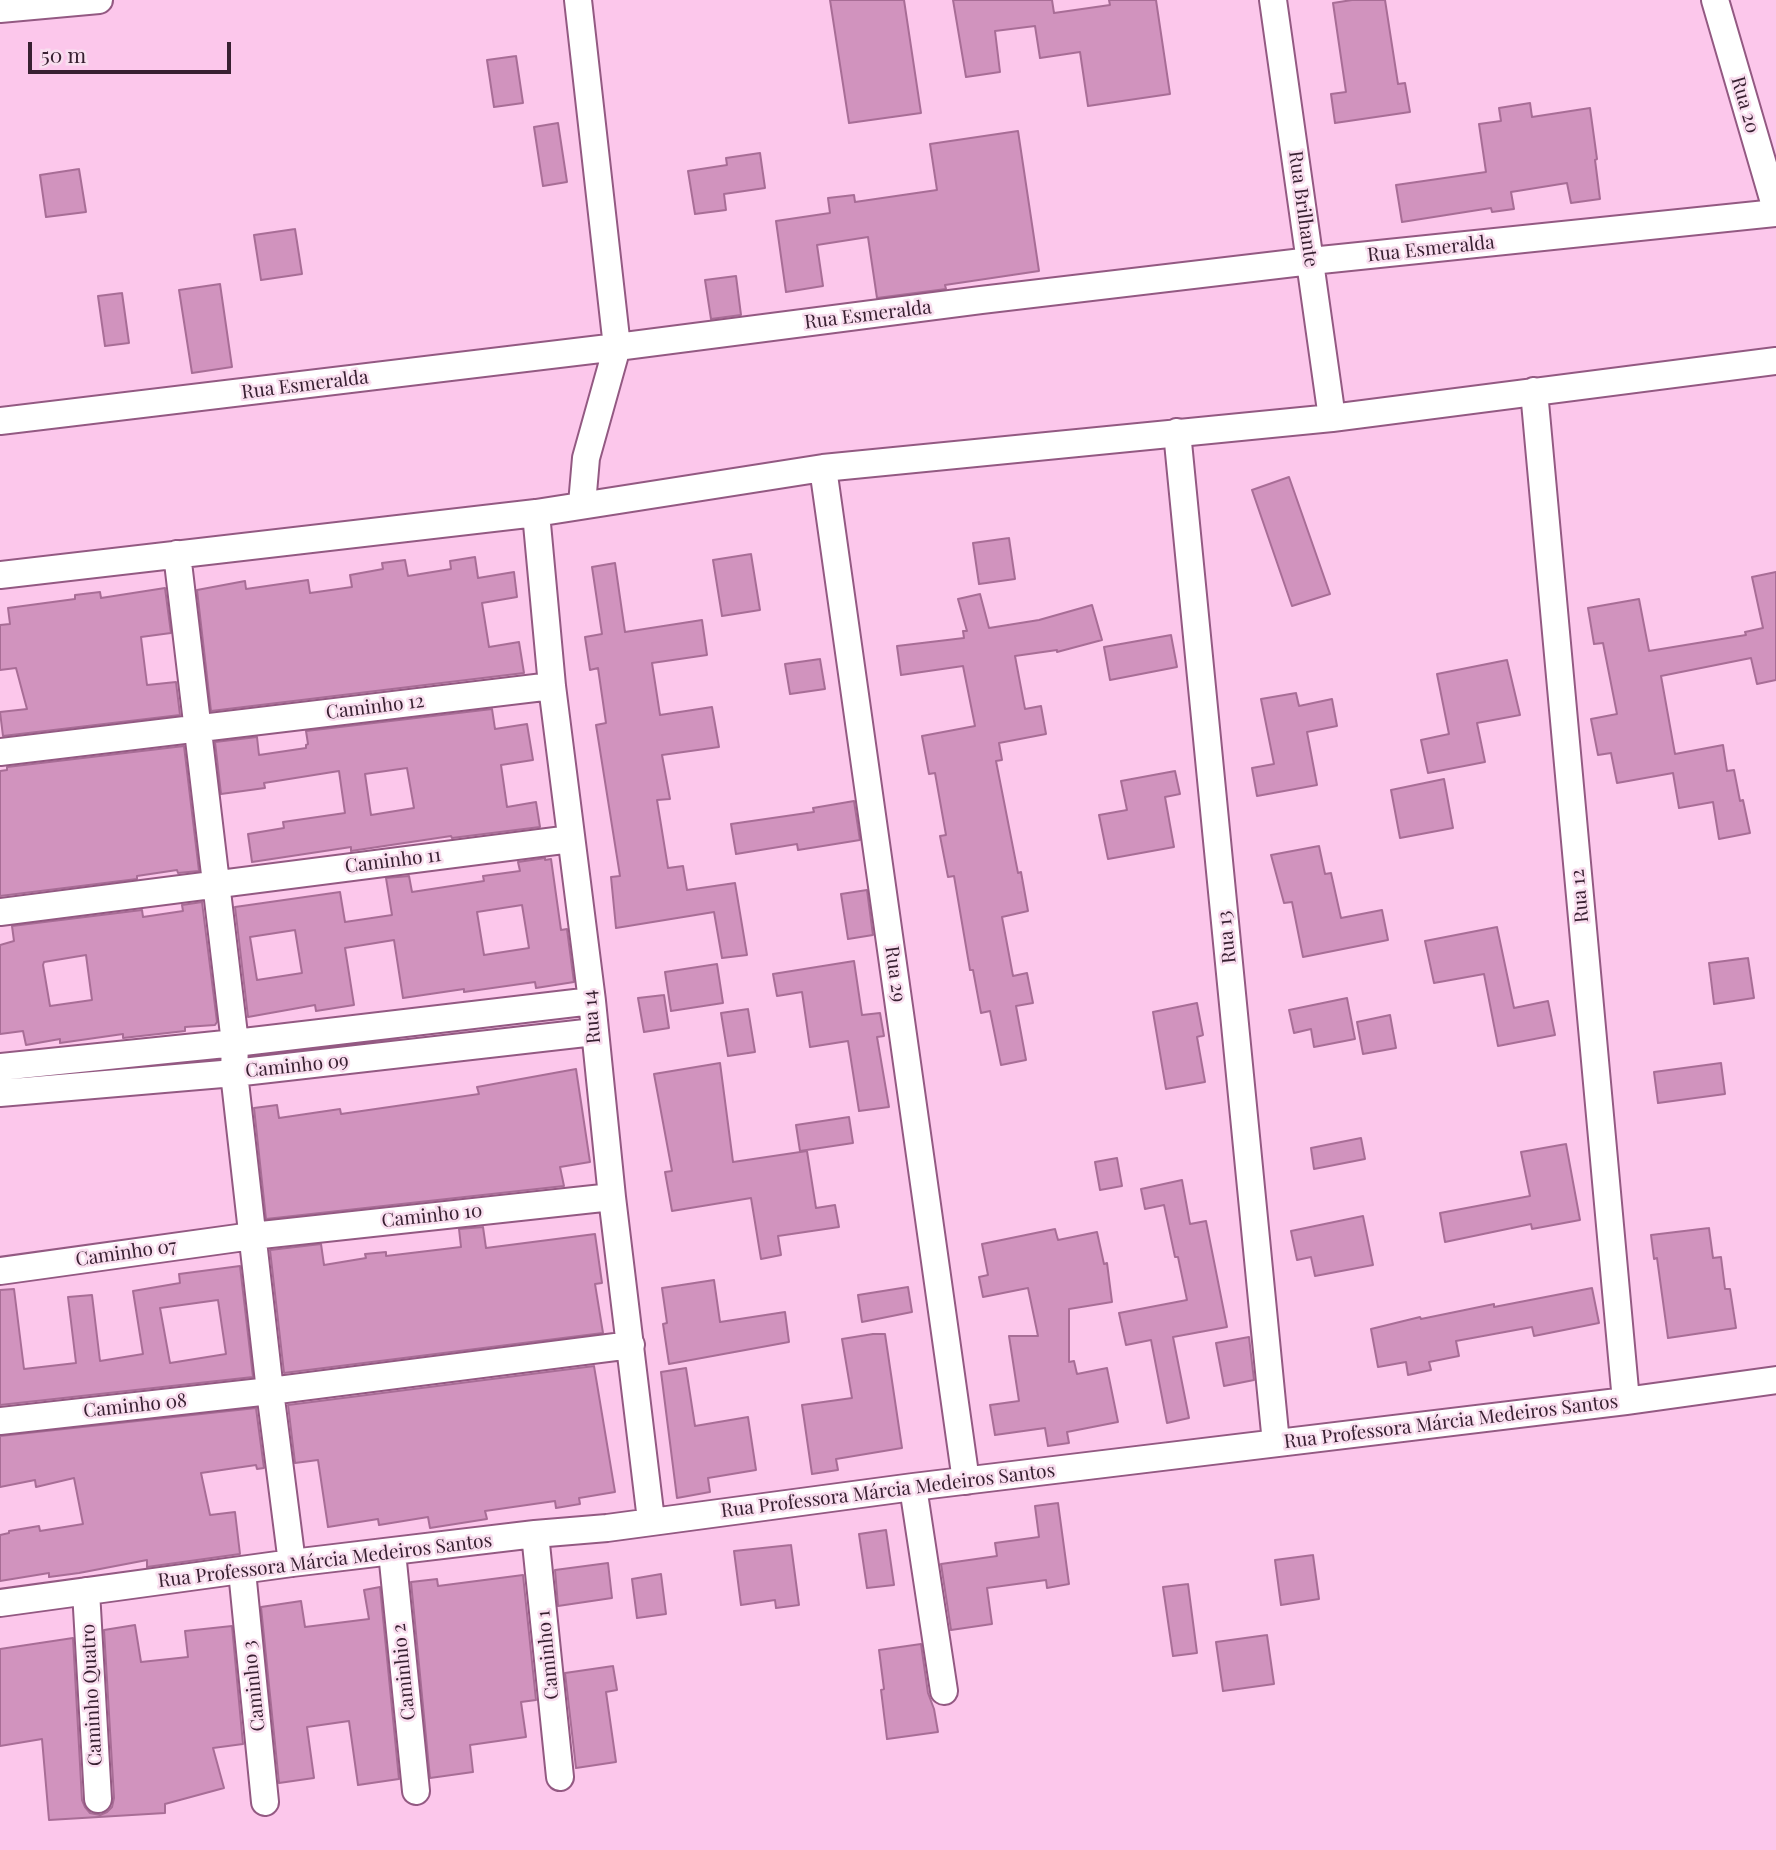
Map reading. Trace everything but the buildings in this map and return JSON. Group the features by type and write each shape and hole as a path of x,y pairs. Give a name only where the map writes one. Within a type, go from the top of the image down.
{"street":[{"path":"0,9 99,0"},
{"path":"578,0 617,347 586,458 582,504"},
{"name":"Rua Brilhante","path":"1273,0 1332,418"},
{"name":"Rua 20","path":"1715,0 1776,211"},
{"name":"Rua Esmeralda","path":"0,421 981,300 1776,211"},
{"path":"0,575 536,513 823,468 1332,418 1776,360"},
{"name":"Rua 12","path":"1534,391 1626,1401"},
{"name":"Rua 13","path":"1177,432 1276,1443"},
{"name":"Rua 29","path":"823,468 966,1481"},
{"name":"Rua 14","path":"536,513 552,686 592,1001 612,1197 651,1520"},
{"path":"177,554 235,1043 234,1073 252,1236 292,1563"},
{"name":"Caminho 12","path":"0,752 552,686"},
{"name":"Caminho 11","path":"0,912 571,839"},
{"name":"Caminho 09","path":"0,1067 235,1043 592,1001"},
{"name":"Caminho 09","path":"0,1093 234,1073 594,1032"},
{"name":"Caminho 10","path":"252,1236 612,1197"},
{"name":"Caminho 07","path":"0,1271 252,1236"},
{"path":"270,1391 631,1345"},
{"name":"Rua Professora Márcia Medeiros Santos","path":"0,1603 292,1563 607,1528 651,1520 1626,1401 1776,1380"},
{"name":"Caminho 08","path":"0,1421 270,1391"},
{"path":"913,1488 944,1691"},
{"name":"Caminho 1","path":"535,1534 560,1777"},
{"name":"Caminhio 2","path":"392,1552 416,1791"},
{"name":"Caminho 3","path":"242,1570 265,1802"},
{"name":"Caminho Quatro","path":"86,1591 98,1799"}]}
